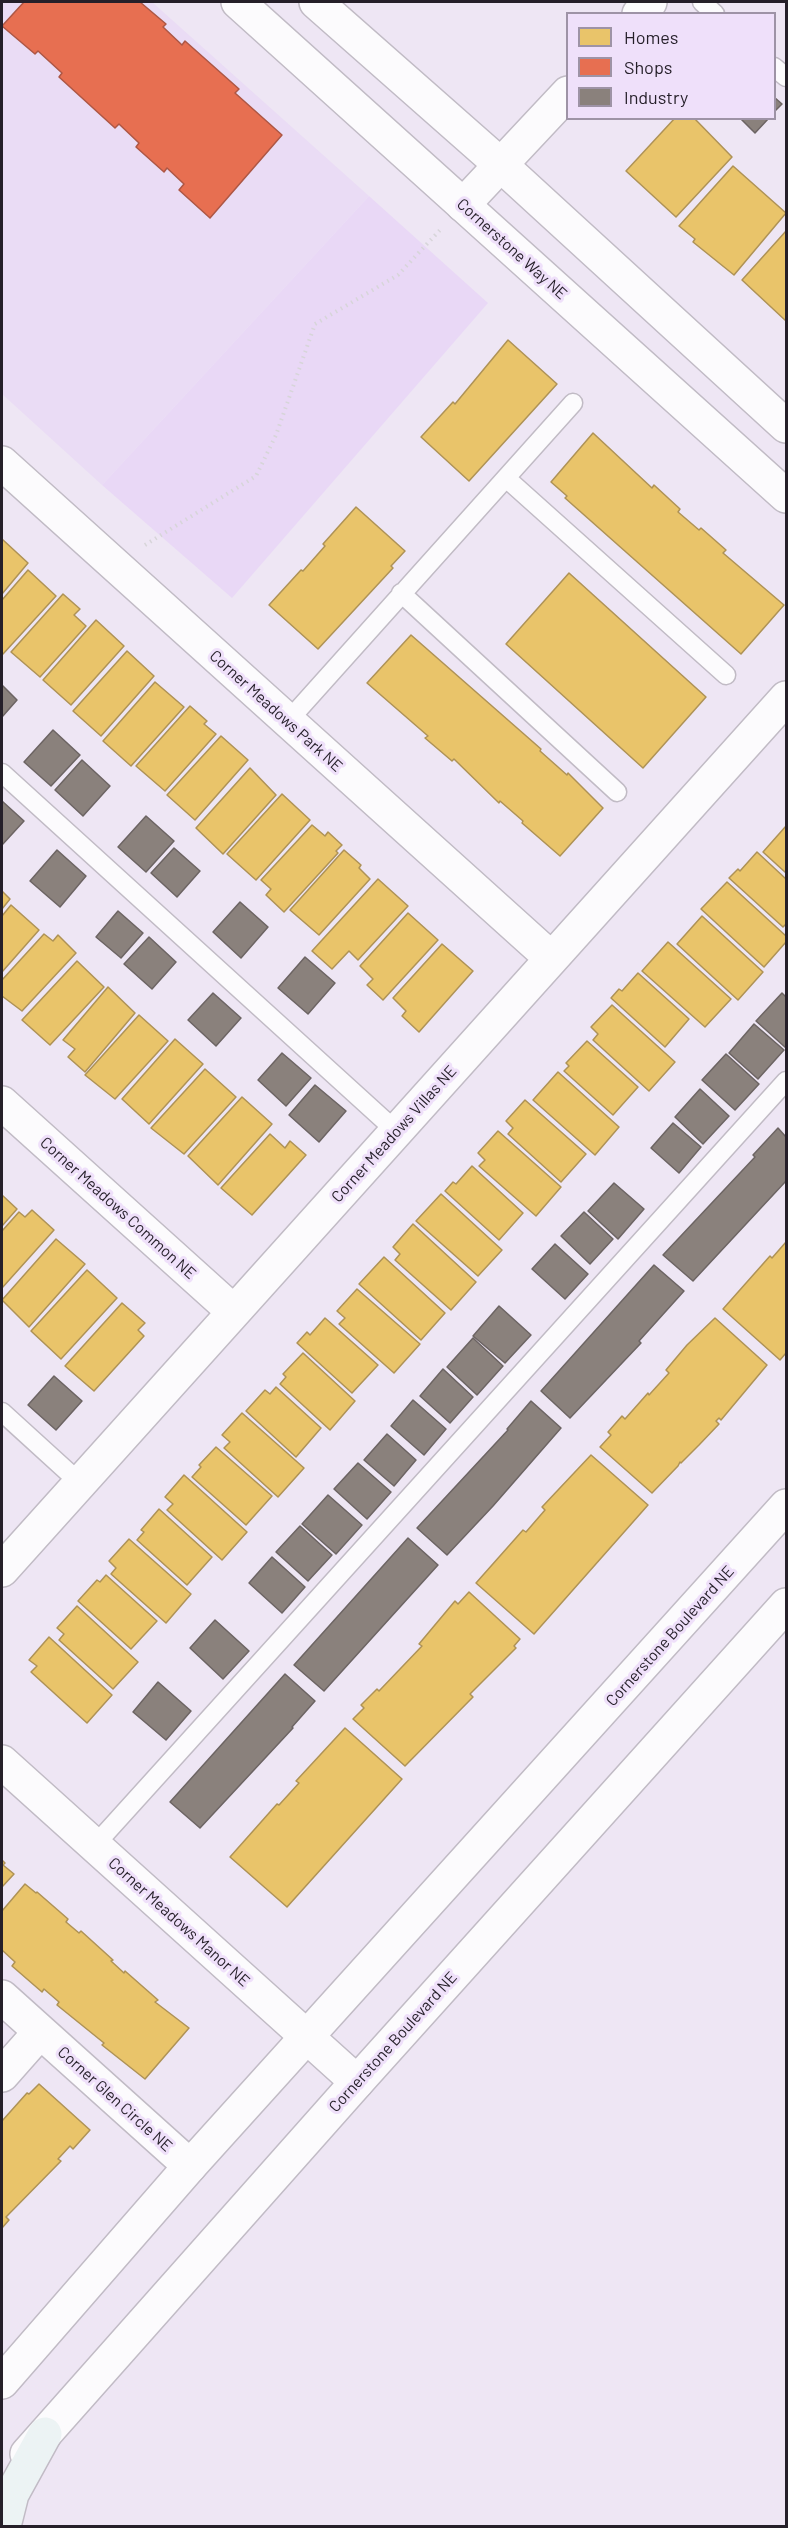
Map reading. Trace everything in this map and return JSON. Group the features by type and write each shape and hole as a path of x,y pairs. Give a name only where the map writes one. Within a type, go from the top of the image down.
{"main road":[{"path":"4,2526 12,2494 45,2434"}],"street":[{"name":"Cornerstone Way NE","path":"238,2 786,496"},
{"path":"316,2 502,166 786,426"},
{"path":"463,205 502,166 566,94"},
{"name":"Corner Meadows Park NE","path":"2,463 551,958"},
{"name":"Corner Meadows Villas NE","path":"2,1570 786,698"},
{"name":"Corner Meadows Common NE","path":"2,1103 234,1312"},
{"name":"Cornerstone Boulevard NE","path":"2,2382 190,2166 786,1506"},
{"name":"Cornerstone Boulevard NE","path":"2,2482 357,2082 786,1605"},
{"name":"Corner Meadows Manor NE","path":"2,1762 357,2082"},
{"name":"Corner Glen Circle NE","path":"2,1996 190,2166"},
{"path":"2,2074 40,2032"}],"lane":[{"path":"288,721 573,403"},
{"path":"506,478 726,675"},
{"path":"401,593 617,792"},
{"path":"2,772 396,1131"},
{"path":"94,1846 786,1081"},
{"path":"2,1412 80,1483"}],"path":[{"path":"114,565 256,476 276,435 315,324 398,275 463,205"}],"shaded area":[{"path":"2,2 152,2 369,196 102,485 2,394"},
{"path":"369,196 488,303 232,598 102,485"}],"building: Homes":[{"path":"673,120 696,120 732,157 676,217 626,171"},
{"path":"733,166 786,213 734,275 693,242 695,239 679,226"},
{"path":"786,231 786,321 742,280"},
{"path":"508,340 557,384 469,481 421,437 453,402 455,404"},
{"path":"593,433 652,488 654,485 680,509 678,512 726,550 723,553 784,605 741,654 565,498 567,496 551,482"},
{"path":"356,507 405,551 391,566 393,568 318,649 269,605 301,570 303,571 325,546 323,544"},
{"path":"2,539 28,563 2,594"},
{"path":"28,570 56,596 3,654 2,600"},
{"path":"569,573 706,697 643,768 506,644"},
{"path":"63,594 80,609 74,615 86,626 40,677 11,652"},
{"path":"96,620 124,646 71,705 43,680"},
{"path":"411,635 541,749 540,751 567,775 568,773 603,808 560,856 500,801 499,803 454,759 452,761 425,738 428,736 367,683"},
{"path":"127,651 154,676 101,736 73,711"},
{"path":"155,682 184,707 131,766 103,741"},
{"path":"190,706 207,721 204,724 216,734 165,791 136,766"},
{"path":"221,736 248,760 195,820 167,795"},
{"path":"250,768 276,795 223,854 196,828"},
{"path":"282,794 310,820 256,880 227,854"},
{"path":"312,825 325,836 328,832 342,845 336,851 338,853 284,912 266,895 271,889 261,880"},
{"path":"786,826 786,873 763,852"},
{"path":"344,850 361,865 359,868 370,879 319,935 290,910"},
{"path":"757,852 786,879 786,924 783,927 729,878 738,869 740,871"},
{"path":"378,879 408,906 358,960 349,951 332,969 312,951"},
{"path":"727,882 786,936 786,942 764,967 701,909"},
{"path":"2,891 10,899 2,909"},
{"path":"11,905 39,930 2,972 2,916"},
{"path":"408,913 438,940 383,1000 367,985 373,979 360,966"},
{"path":"702,916 763,972 738,1000 677,944"},
{"path":"44,934 53,941 58,935 76,953 22,1011 2,996 2,980"},
{"path":"668,942 731,999 705,1027 642,971"},
{"path":"442,944 473,971 419,1032 402,1016 406,1011 393,998"},
{"path":"77,961 104,987 50,1045 22,1020"},
{"path":"638,973 689,1019 665,1047 611,998 619,989 622,991"},
{"path":"108,987 135,1013 85,1072 68,1057 75,1049 63,1040"},
{"path":"612,1005 675,1062 649,1091 593,1040 598,1034 591,1027"},
{"path":"139,1015 168,1041 115,1099 85,1075"},
{"path":"175,1039 203,1064 149,1124 122,1099"},
{"path":"587,1041 638,1087 613,1115 564,1071 569,1066 566,1063"},
{"path":"205,1069 236,1097 184,1154 151,1128"},
{"path":"558,1072 619,1127 595,1155 533,1100"},
{"path":"242,1097 272,1124 218,1185 188,1156"},
{"path":"525,1100 586,1154 561,1182 508,1134 513,1128 506,1121"},
{"path":"498,1131 561,1187 536,1216 479,1166 485,1160 478,1153"},
{"path":"270,1134 285,1148 290,1141 306,1155 252,1215 221,1188"},
{"path":"472,1166 523,1213 499,1240 445,1191 453,1182 456,1184"},
{"path":"441,1194 502,1250 478,1276 416,1221"},
{"path":"2,1195 17,1209 2,1226"},
{"path":"32,1210 54,1230 2,1288 2,1231 19,1212 25,1217"},
{"path":"413,1224 476,1282 451,1310 395,1260 400,1254 393,1247"},
{"path":"56,1239 85,1264 29,1327 2,1300"},
{"path":"786,1242 786,1353 780,1360 723,1309 770,1256 772,1258"},
{"path":"384,1257 445,1313 421,1340 359,1284"},
{"path":"87,1270 117,1298 61,1359 31,1331"},
{"path":"357,1289 420,1344 394,1373 339,1324 345,1318 337,1311"},
{"path":"122,1303 145,1323 138,1330 144,1336 94,1391 65,1366"},
{"path":"325,1318 378,1365 352,1393 297,1343 307,1332 310,1335"},
{"path":"715,1318 767,1365 721,1420 719,1418 716,1421 719,1424 652,1493 600,1447 611,1435 608,1432 622,1416 625,1419 648,1393 649,1395 669,1373 666,1370 687,1345"},
{"path":"303,1353 355,1401 330,1430 280,1384 286,1377 283,1374"},
{"path":"276,1387 321,1428 296,1457 246,1411 265,1390 270,1394"},
{"path":"242,1413 304,1468 278,1497 224,1448 230,1442 222,1435"},
{"path":"216,1447 272,1496 246,1525 192,1477 201,1467 199,1465"},
{"path":"591,1455 648,1505 534,1634 476,1583 523,1530 526,1532 545,1510 542,1507"},
{"path":"184,1475 247,1532 222,1560 167,1510 173,1504 165,1497"},
{"path":"159,1509 212,1557 187,1585 137,1540 144,1532 141,1530"},
{"path":"129,1539 191,1594 166,1623 111,1574 116,1568 109,1561"},
{"path":"106,1575 157,1621 131,1649 78,1601 97,1580 100,1582"},
{"path":"469,1592 520,1639 514,1646 516,1648 470,1694 473,1697 405,1766 353,1719 364,1708 361,1705 377,1689 379,1691 422,1646 419,1644 455,1601 458,1604"},
{"path":"77,1606 138,1662 113,1689 59,1640 64,1634 57,1628"},
{"path":"49,1637 112,1695 87,1723 31,1672 37,1666 29,1660"},
{"path":"345,1728 402,1779 287,1907 230,1857 299,1783 296,1781"},
{"path":"2,1860 5,1863 3,1865 14,1874 2,1887"},
{"path":"25,1884 68,1919 66,1922 79,1933 81,1931 124,1973 125,1971 158,2000 155,2002 189,2028 145,2079 57,2005 59,2002 44,1989 42,1992 12,1966 15,1962 2,1950 2,1911"},
{"path":"39,2084 90,2130 73,2149 70,2146 58,2159 61,2161 6,2217 9,2220 2,2228 2,2121 27,2093 29,2094"}],"building: Shops":[{"path":"24,2 140,2 166,24 163,27 182,45 185,41 239,89 235,93 282,135 210,218 179,190 184,184 167,168 164,172 136,147 139,143 119,124 115,128 59,77 62,73 38,51 35,54 2,26"}],"building: Industry":[{"path":"776,99 782,104 776,110"},
{"path":"742,120 767,120 755,133"},
{"path":"2,685 17,700 2,717"},
{"path":"53,730 80,755 51,786 24,762"},
{"path":"82,760 110,786 83,816 55,790"},
{"path":"2,801 24,821 2,845"},
{"path":"146,816 174,841 146,872 118,847"},
{"path":"174,848 200,871 177,897 151,873"},
{"path":"57,850 86,876 60,907 30,881"},
{"path":"240,902 268,927 241,958 213,932"},
{"path":"118,911 143,933 121,958 96,937"},
{"path":"149,937 176,962 152,989 124,964"},
{"path":"305,957 335,983 308,1014 278,988"},
{"path":"213,993 241,1018 216,1046 188,1020"},
{"path":"782,993 786,997 786,1048 756,1021"},
{"path":"754,1024 784,1050 758,1079 729,1053"},
{"path":"282,1053 311,1078 286,1106 258,1080"},
{"path":"726,1054 759,1084 735,1110 702,1080"},
{"path":"315,1085 346,1111 319,1142 289,1115"},
{"path":"700,1089 729,1116 703,1144 675,1117"},
{"path":"673,1123 701,1147 679,1173 651,1148"},
{"path":"778,1128 786,1137 786,1181 693,1281 663,1255 755,1157 753,1155"},
{"path":"614,1183 644,1209 618,1239 588,1211"},
{"path":"584,1212 613,1239 590,1264 561,1236"},
{"path":"555,1244 588,1274 565,1299 532,1269"},
{"path":"654,1265 684,1291 639,1341 641,1343 570,1418 541,1391"},
{"path":"499,1306 531,1335 505,1363 473,1336"},
{"path":"473,1338 503,1366 477,1395 447,1367"},
{"path":"443,1369 473,1397 450,1423 420,1396"},
{"path":"54,1376 82,1401 56,1430 28,1405"},
{"path":"413,1400 446,1429 424,1455 391,1426"},
{"path":"531,1401 561,1428 447,1555 417,1528 508,1430"},
{"path":"387,1434 416,1460 394,1486 364,1460"},
{"path":"358,1463 391,1492 367,1519 334,1489"},
{"path":"328,1495 362,1525 336,1554 302,1524"},
{"path":"300,1526 332,1555 308,1581 276,1552"},
{"path":"408,1538 438,1565 324,1691 294,1665"},
{"path":"272,1557 305,1587 282,1613 249,1583"},
{"path":"215,1620 249,1651 223,1679 190,1648"},
{"path":"285,1674 315,1701 293,1728 200,1828 170,1802"},
{"path":"158,1682 191,1711 166,1740 133,1712"}]}
